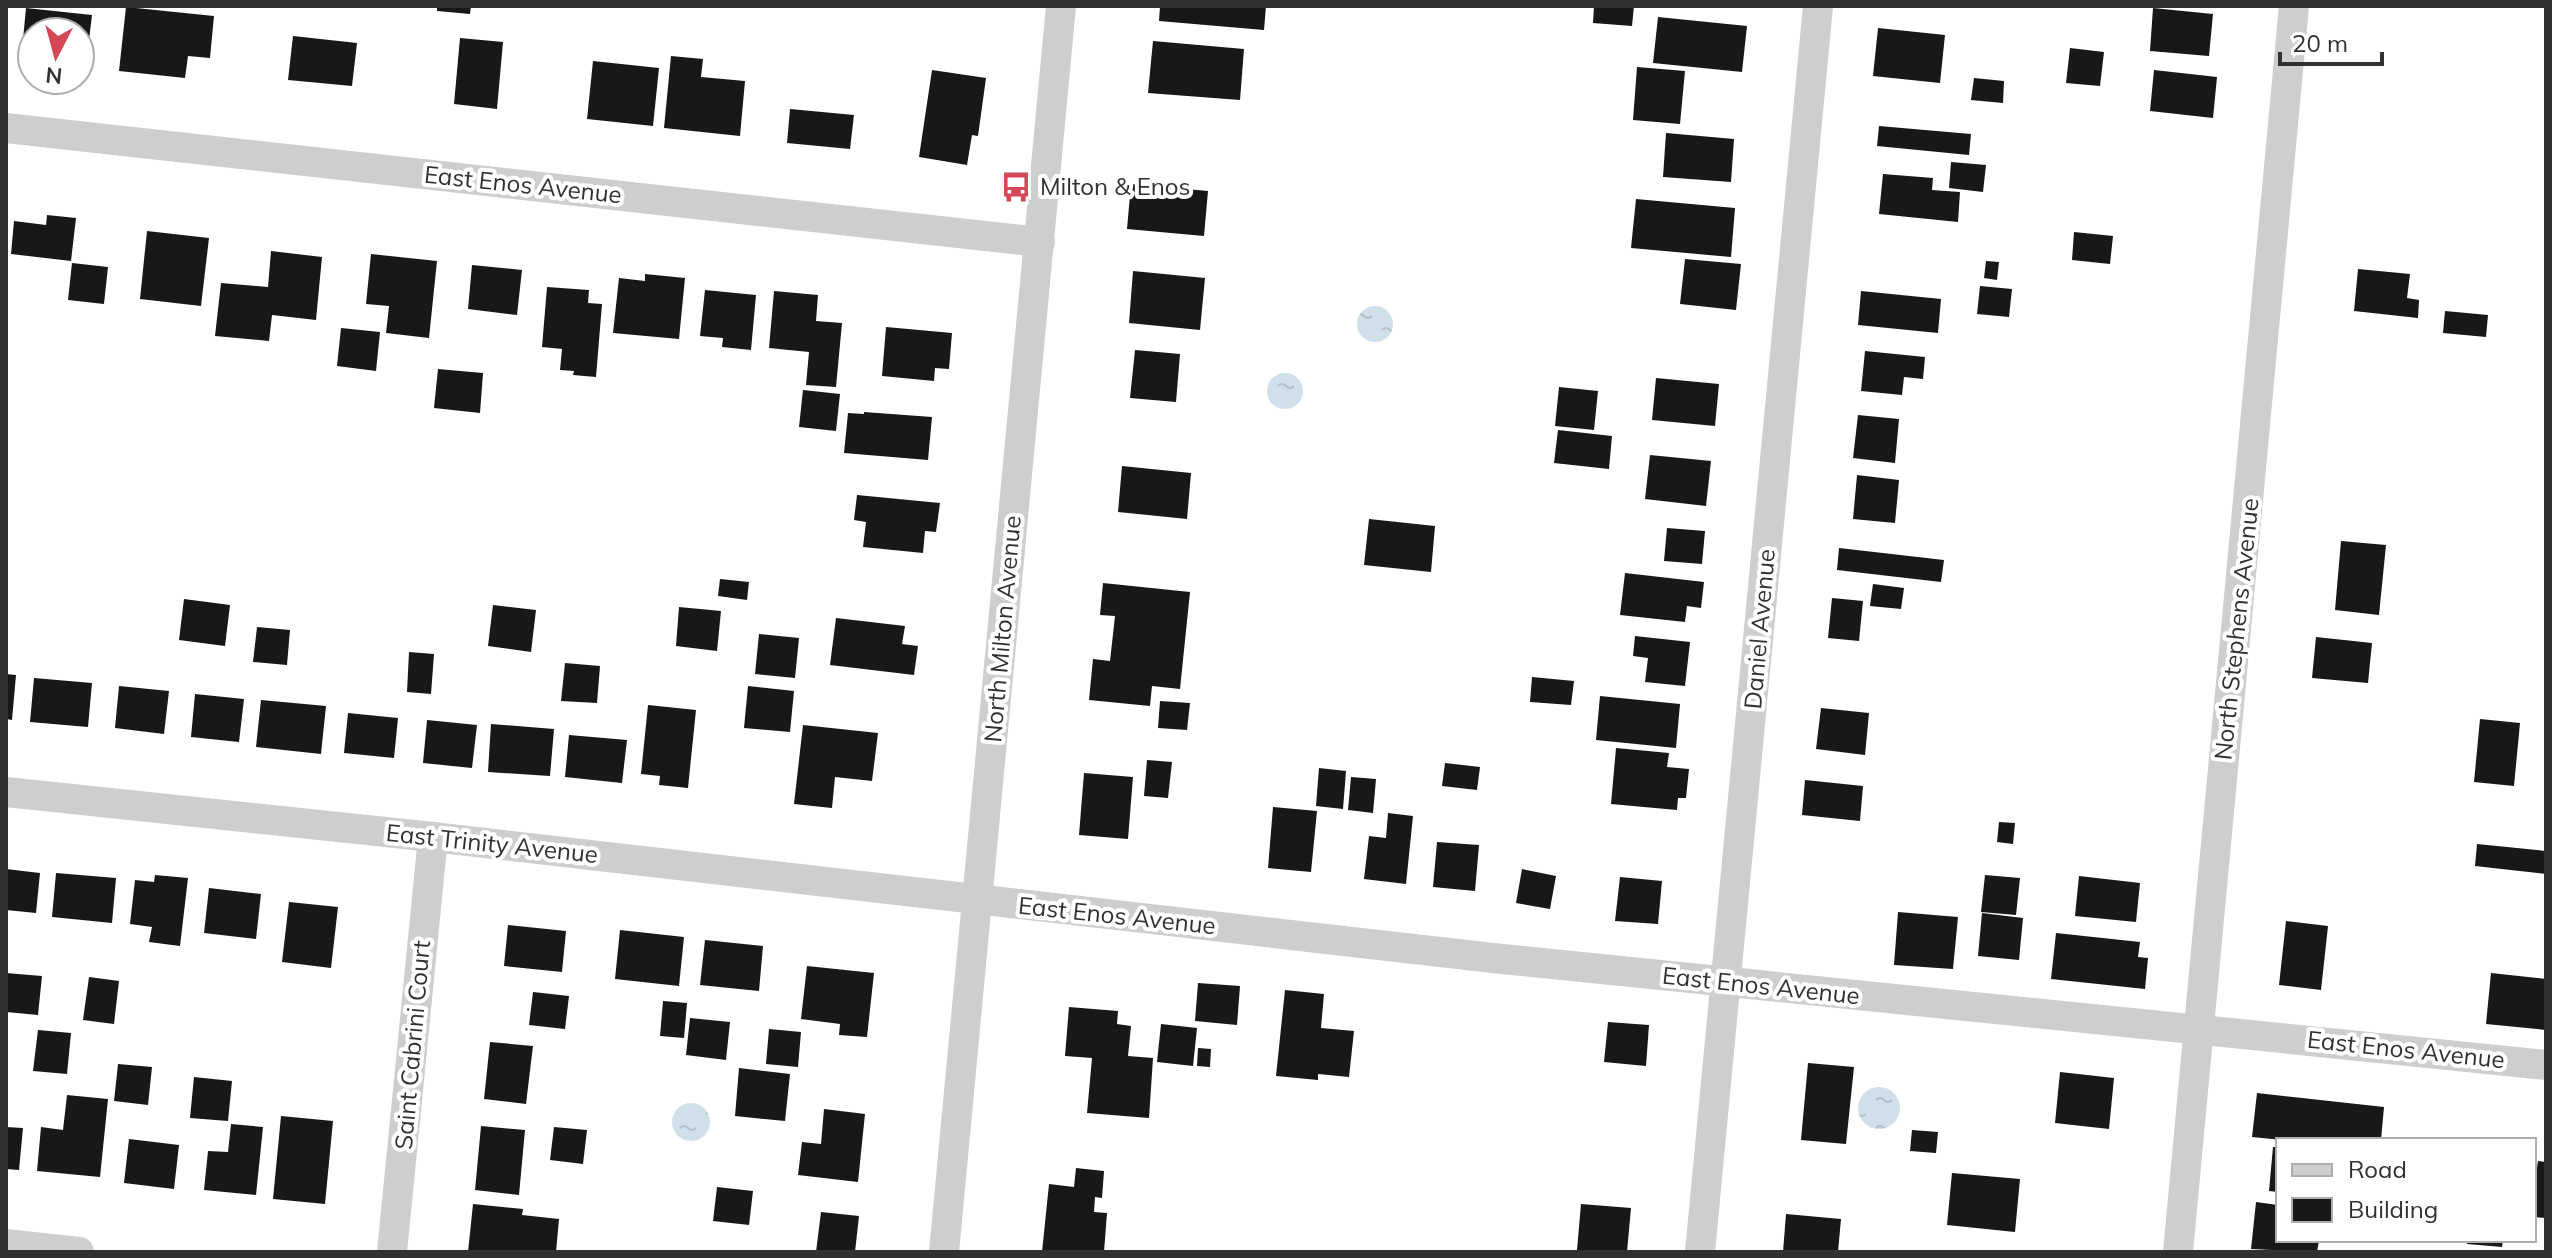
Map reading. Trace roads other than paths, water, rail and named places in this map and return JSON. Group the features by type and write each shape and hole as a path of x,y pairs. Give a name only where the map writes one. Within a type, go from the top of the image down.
{"street":[{"name":"North Milton Avenue","path":"944,1252 1061,6"},
{"name":"Daniel Avenue","path":"1700,1252 1818,6"},
{"name":"North Stephens Avenue","path":"2178,1252 2294,6"},
{"name":"East Enos Avenue","path":"6,128 1040,242"},
{"name":"East Trinity Avenue","path":"6,792 433,837 978,900"},
{"name":"Saint Cabrini Court","path":"392,1252 433,837"},
{"name":"East Enos Avenue","path":"978,900 1960,1007 2546,1065"},
{"path":"6,1244 79,1252"}],"water":[{"path":"1375,306 1388,311 1393,324 1388,337 1375,342 1362,337 1357,324 1362,311"},
{"path":"1285,373 1298,378 1303,391 1298,404 1285,409 1272,404 1267,391 1272,378"},
{"path":"1879,1087 1894,1093 1900,1108 1894,1123 1879,1129 1864,1123 1858,1108 1864,1093"},
{"path":"691,1103 704,1109 710,1122 704,1135 691,1141 678,1135 672,1122 678,1109"}],"place":[{"name":"Milton & Enos","path":"1016,187"}]}
